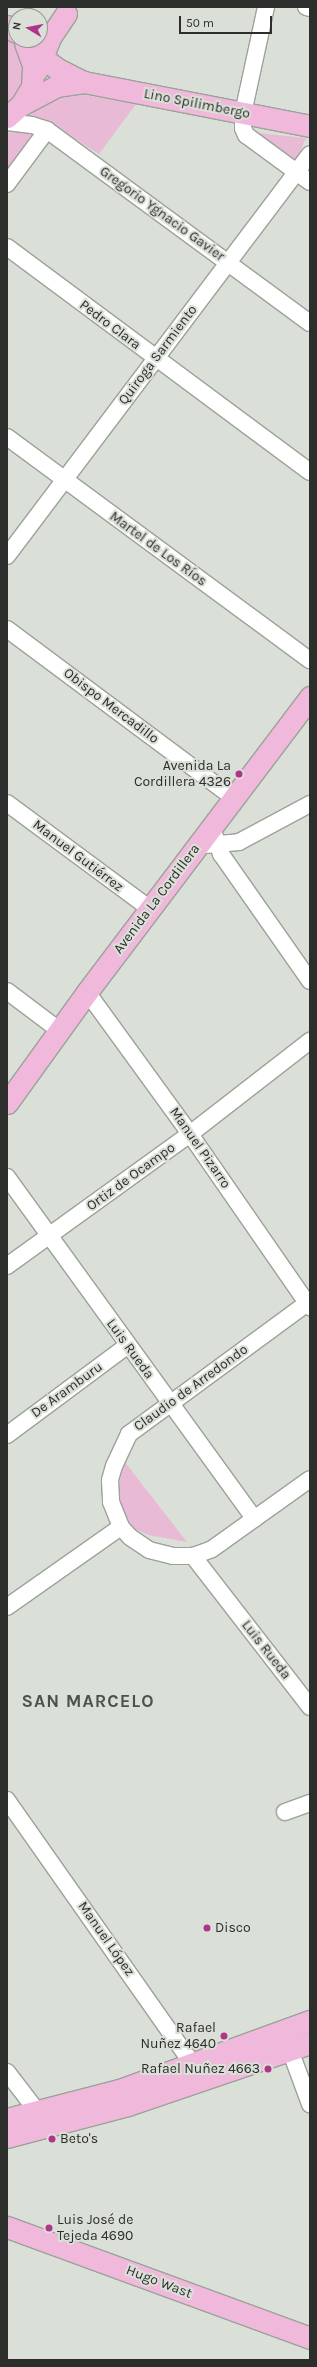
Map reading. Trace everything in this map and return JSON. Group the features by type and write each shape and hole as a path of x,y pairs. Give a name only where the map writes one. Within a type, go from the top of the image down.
{"main road":[{"name":"Lino Spilimbergo","path":"48,37 51,36 70,10"},
{"path":"48,23 70,10"},
{"name":"Lino Spilimbergo","path":"14,111 33,80 28,48"},
{"name":"Lino Spilimbergo","path":"32,48 64,74 84,82 310,126"},
{"name":"Lino Spilimbergo","path":"14,111 56,86 84,82"},
{"name":"Avenida La Cordillera","path":"7,1103 87,992 150,909 209,839 234,798 310,697"},
{"path":"7,2137 102,2113 310,2022"},
{"path":"7,2119 119,2090 290,2050 310,2043"},
{"name":"Hugo Wast","path":"7,2227 310,2338"}],"street":[{"path":"266,7 243,113 246,135 310,182"},
{"path":"306,7 310,8"},
{"name":"Gregorio Ygnacio Gavier","path":"7,122 37,126 47,130 310,323"},
{"path":"7,184 47,130"},
{"name":"Quiroga Sarmiento","path":"7,556 310,154"},
{"name":"Pedro Clara","path":"7,247 155,359 310,472"},
{"name":"Martel de Los Ríos","path":"7,437 310,660"},
{"name":"Obispo Mercadillo","path":"7,629 234,798"},
{"name":"Manuel Gutiérrez","path":"7,803 150,909"},
{"path":"209,839 239,842 310,804"},
{"path":"209,839 310,981"},
{"path":"7,991 60,1030"},
{"name":"Manuel Pizarro","path":"87,992 190,1134 309,1304"},
{"name":"Ortiz de Ocampo","path":"7,1266 190,1134 310,1041"},
{"name":"Luis Rueda","path":"7,1177 127,1346 255,1519"},
{"name":"Claudio de Arredondo","path":"121,1527 111,1502 110,1480 119,1451 129,1434 309,1304"},
{"name":"De Aramburu","path":"7,1435 127,1346"},
{"path":"7,1607 121,1527 130,1537 159,1554 193,1556 212,1549 310,1479"},
{"name":"Luis Rueda","path":"193,1556 308,1700"},
{"name":"Manuel López","path":"7,1800 195,2073"},
{"path":"285,1812 310,1802"},
{"path":"290,2050 310,2104"},
{"path":"7,2072 37,2111"}],"shaded area":[{"path":"7,35 8,48 20,49 25,80 7,108"},
{"path":"62,91 136,104 99,154 57,127 30,118 33,109"},
{"path":"18,130 39,135 7,177 7,133"},
{"path":"258,133 306,138 295,163"},
{"path":"124,1461 187,1542 149,1535 130,1527 123,1515 119,1500 121,1469"}],"place":[{"name":"Avenida La Cordillera 4326","path":"239,774"},
{"name":"Disco","path":"207,1928"},
{"name":"Rafael Nuñez 4640","path":"224,2036"},
{"name":"Rafael Nuñez 4663","path":"268,2069"},
{"name":"Beto's","path":"52,2139"},
{"name":"Luis José de Tejeda 4690","path":"49,2228"}],"district":[{"name":"SAN MARCELO","path":"88,1701"}]}
